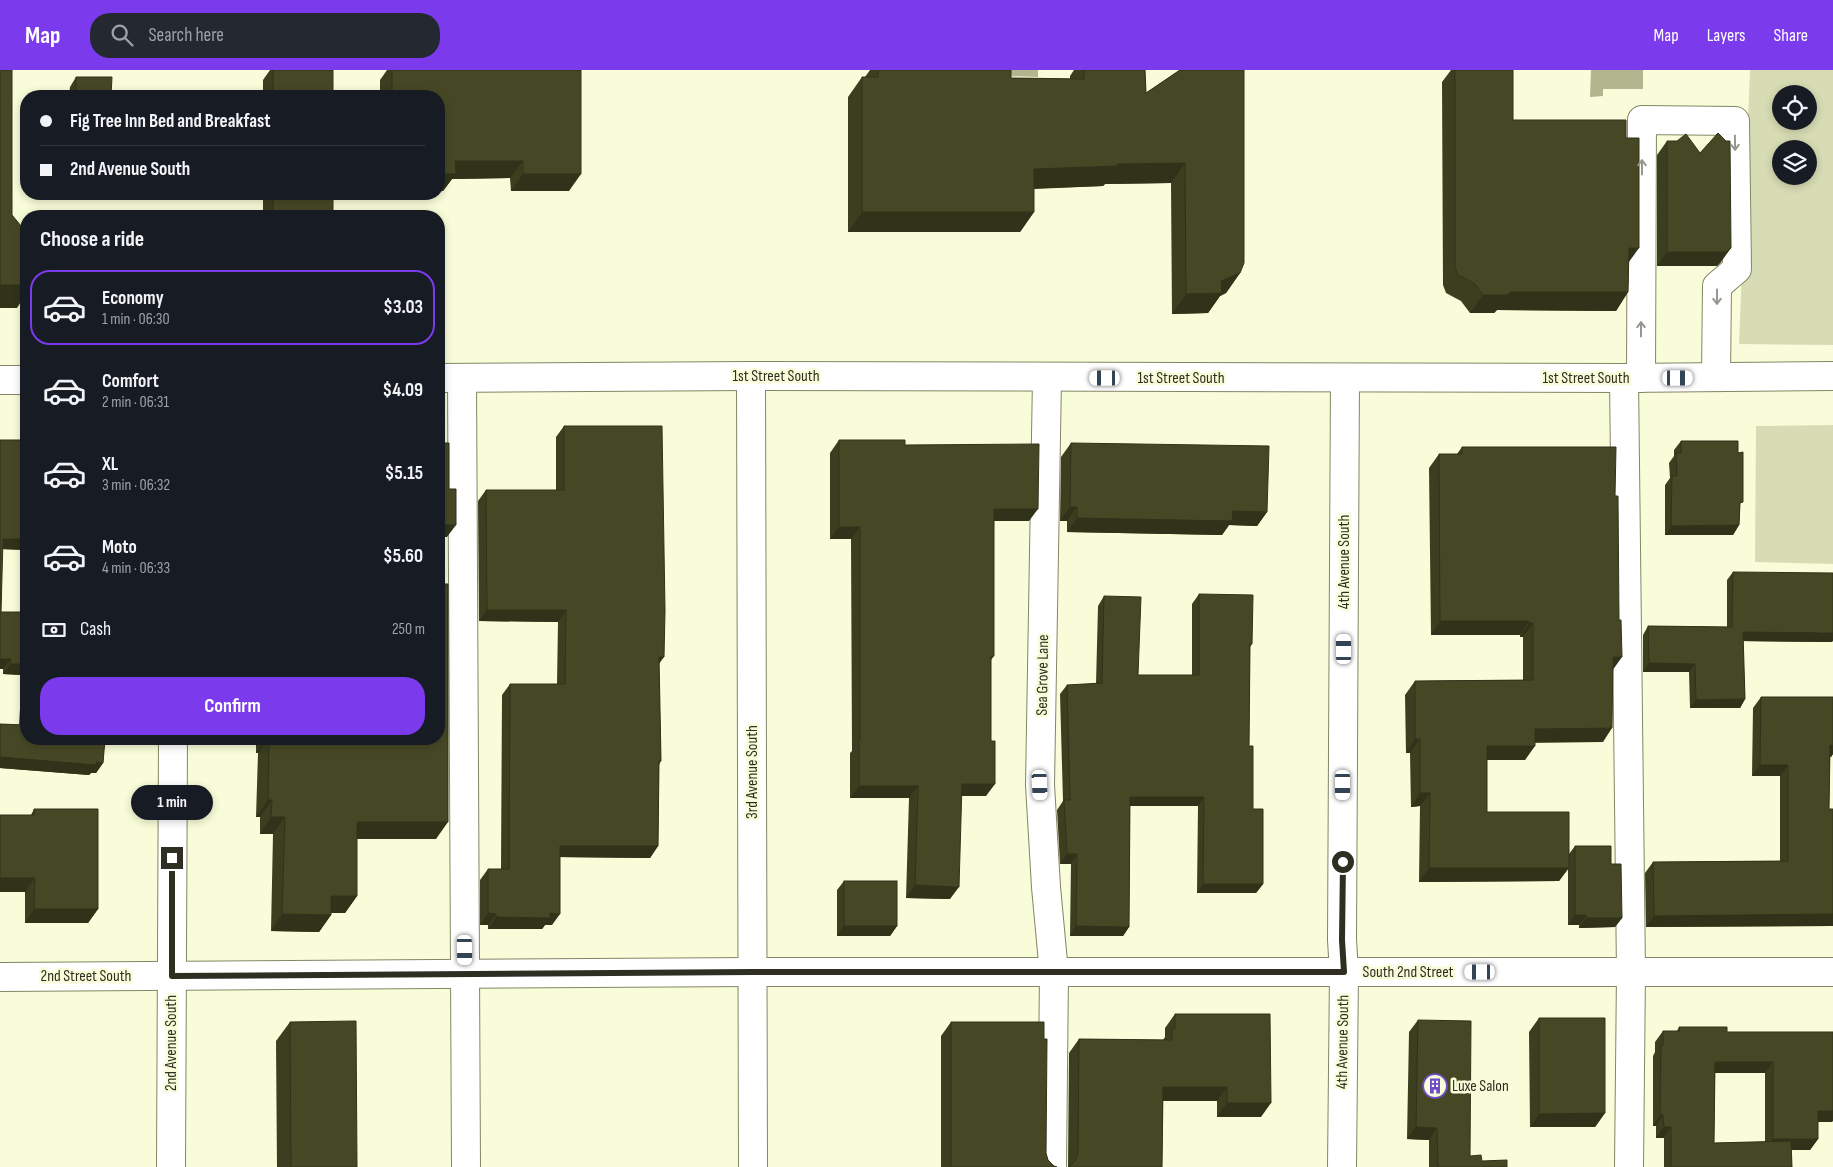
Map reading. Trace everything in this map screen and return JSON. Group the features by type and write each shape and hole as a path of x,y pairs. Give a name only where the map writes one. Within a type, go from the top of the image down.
{"street":[{"path":"1629,1167 1632,378 1642,120 1735,121 1737,269 1717,286 1716,378"},
{"name":"1st Street South","path":"450,378 751,376 1716,378 1833,376"},
{"name":"3rd Avenue South","path":"751,376 754,1167"},
{"path":"450,378 465,974 466,1167"},
{"name":"Sea Grove Lane","path":"1047,378 1040,785 1046,887 1054,973 1052,1167"},
{"name":"4th Avenue South","path":"1342,1167 1344,972 1342,920 1344,378"},
{"path":"0,380 20,380"},
{"name":"2nd Avenue South","path":"171,1167 173,745"},
{"name":"South 2nd Street","path":"172,976 752,972 1833,972"},
{"name":"2nd Street South","path":"0,977 172,976"}],"shaded area":[{"path":"971,70 1038,70 1038,77 970,75"},
{"path":"1591,70 1643,70 1643,89 1603,89 1603,96 1590,97"},
{"path":"1750,70 1833,70 1833,345 1739,344"},
{"path":"1833,425 1833,564 1755,562 1756,426"}],"building":[{"path":"0,70 12,70 12,215 20,225 20,285 0,285"},
{"path":"273,70 333,70 333,90 273,90"},
{"path":"392,70 581,70 581,174 523,174 523,161 455,161 456,174 445,174 445,90 392,90"},
{"path":"878,70 1011,70 1011,78 1084,79 1084,70 1145,70 1146,93 1180,70 1244,70 1244,263 1240,273 1221,281 1222,293 1186,294 1185,163 1117,164 1117,166 1034,169 1034,212 862,212 862,77 878,77"},
{"path":"1455,70 1513,70 1513,120 1626,120 1626,138 1639,138 1639,248 1629,248 1628,292 1510,292 1507,295 1483,295 1474,283 1458,275 1455,267"},
{"path":"76,77 112,77 111,90 76,90"},
{"path":"1718,133 1726,141 1730,141 1731,248 1726,252 1667,252 1667,141 1677,141 1686,134 1700,153"},
{"path":"273,200 333,200 333,210 273,210"},
{"path":"564,426 662,426 665,611 664,657 659,657 661,761 659,761 658,846 560,846 560,914 550,913 550,918 496,917 496,914 488,913 488,869 509,869 510,684 565,684 566,610 487,610 486,490 564,490"},
{"path":"0,440 20,440 20,539 3,539 1,612 20,612 20,664 10,664 11,659 0,659"},
{"path":"839,440 905,440 905,445 1039,444 1038,509 994,509 994,656 991,656 991,741 995,741 995,784 962,784 959,887 915,885 918,786 859,786 860,527 839,527"},
{"path":"1681,441 1738,441 1738,453 1743,452 1743,502 1740,503 1739,525 1671,526 1672,476 1677,476 1676,453 1681,453"},
{"path":"445,443 449,443 449,489 456,489 456,525 445,525"},
{"path":"1071,443 1269,446 1267,512 1233,511 1232,521 1077,518 1077,507 1070,507"},
{"path":"1462,447 1616,447 1615,496 1618,496 1619,620 1621,620 1622,657 1613,657 1612,728 1535,729 1535,746 1487,746 1487,812 1569,812 1569,868 1429,868 1430,793 1420,793 1420,739 1415,739 1415,681 1533,680 1533,623 1529,623 1529,621 1440,621 1439,454 1462,454"},
{"path":"1733,572 1833,573 1833,633 1743,632 1745,699 1696,700 1695,664 1649,663 1648,626 1732,627"},
{"path":"445,584 448,584 448,822 357,822 357,896 331,896 331,915 282,914 285,817 271,817 272,800 268,800 269,745 445,745"},
{"path":"1199,594 1253,595 1252,644 1250,644 1249,746 1253,746 1253,809 1263,809 1263,884 1203,884 1204,797 1130,797 1129,927 1076,926 1077,854 1067,854 1064,800 1070,800 1067,685 1102,683 1104,596 1141,597 1138,675 1199,675"},
{"path":"1761,697 1833,697 1833,746 1830,745 1829,809 1833,809 1833,914 1654,916 1653,862 1788,861 1788,765 1760,765"},
{"path":"0,724 20,725 20,745 104,745 103,763 96,762 96,765 0,757"},
{"path":"34,809 98,809 98,909 34,909 35,878 0,878 0,815 34,815"},
{"path":"1575,846 1611,846 1611,864 1621,864 1622,918 1586,918 1586,915 1575,915"},
{"path":"844,881 897,881 897,926 844,926"},
{"path":"1175,1014 1270,1014 1271,1103 1227,1103 1227,1087 1163,1087 1162,1167 1069,1167 1075,1161 1078,1153 1079,1039 1172,1040 1172,1028 1175,1028"},
{"path":"1539,1018 1605,1018 1605,1113 1539,1114"},
{"name":"Luxe Salon","path":"1418,1020 1471,1021 1470,1156 1481,1155 1482,1161 1507,1160 1507,1167 1438,1167 1437,1128 1416,1127"},
{"path":"356,1021 357,1167 291,1167 290,1022"},
{"path":"951,1022 1044,1022 1044,1039 1047,1039 1046,1153 1048,1160 1057,1167 951,1167"},
{"path":"1679,1027 1727,1027 1727,1032 1833,1032 1833,1111 1818,1111 1818,1139 1773,1139 1773,1062 1715,1062 1714,1143 1791,1141 1792,1167 1671,1167 1671,1127 1664,1127 1663,1115 1660,1115 1661,1045 1663,1045 1663,1031 1680,1031"}],"place":[{"name":"Luxe Salon","path":"1435,1086"}],"route":[{"path":"172,858 172,976 752,972 1344,972 1342,940 1343,862"}]}
